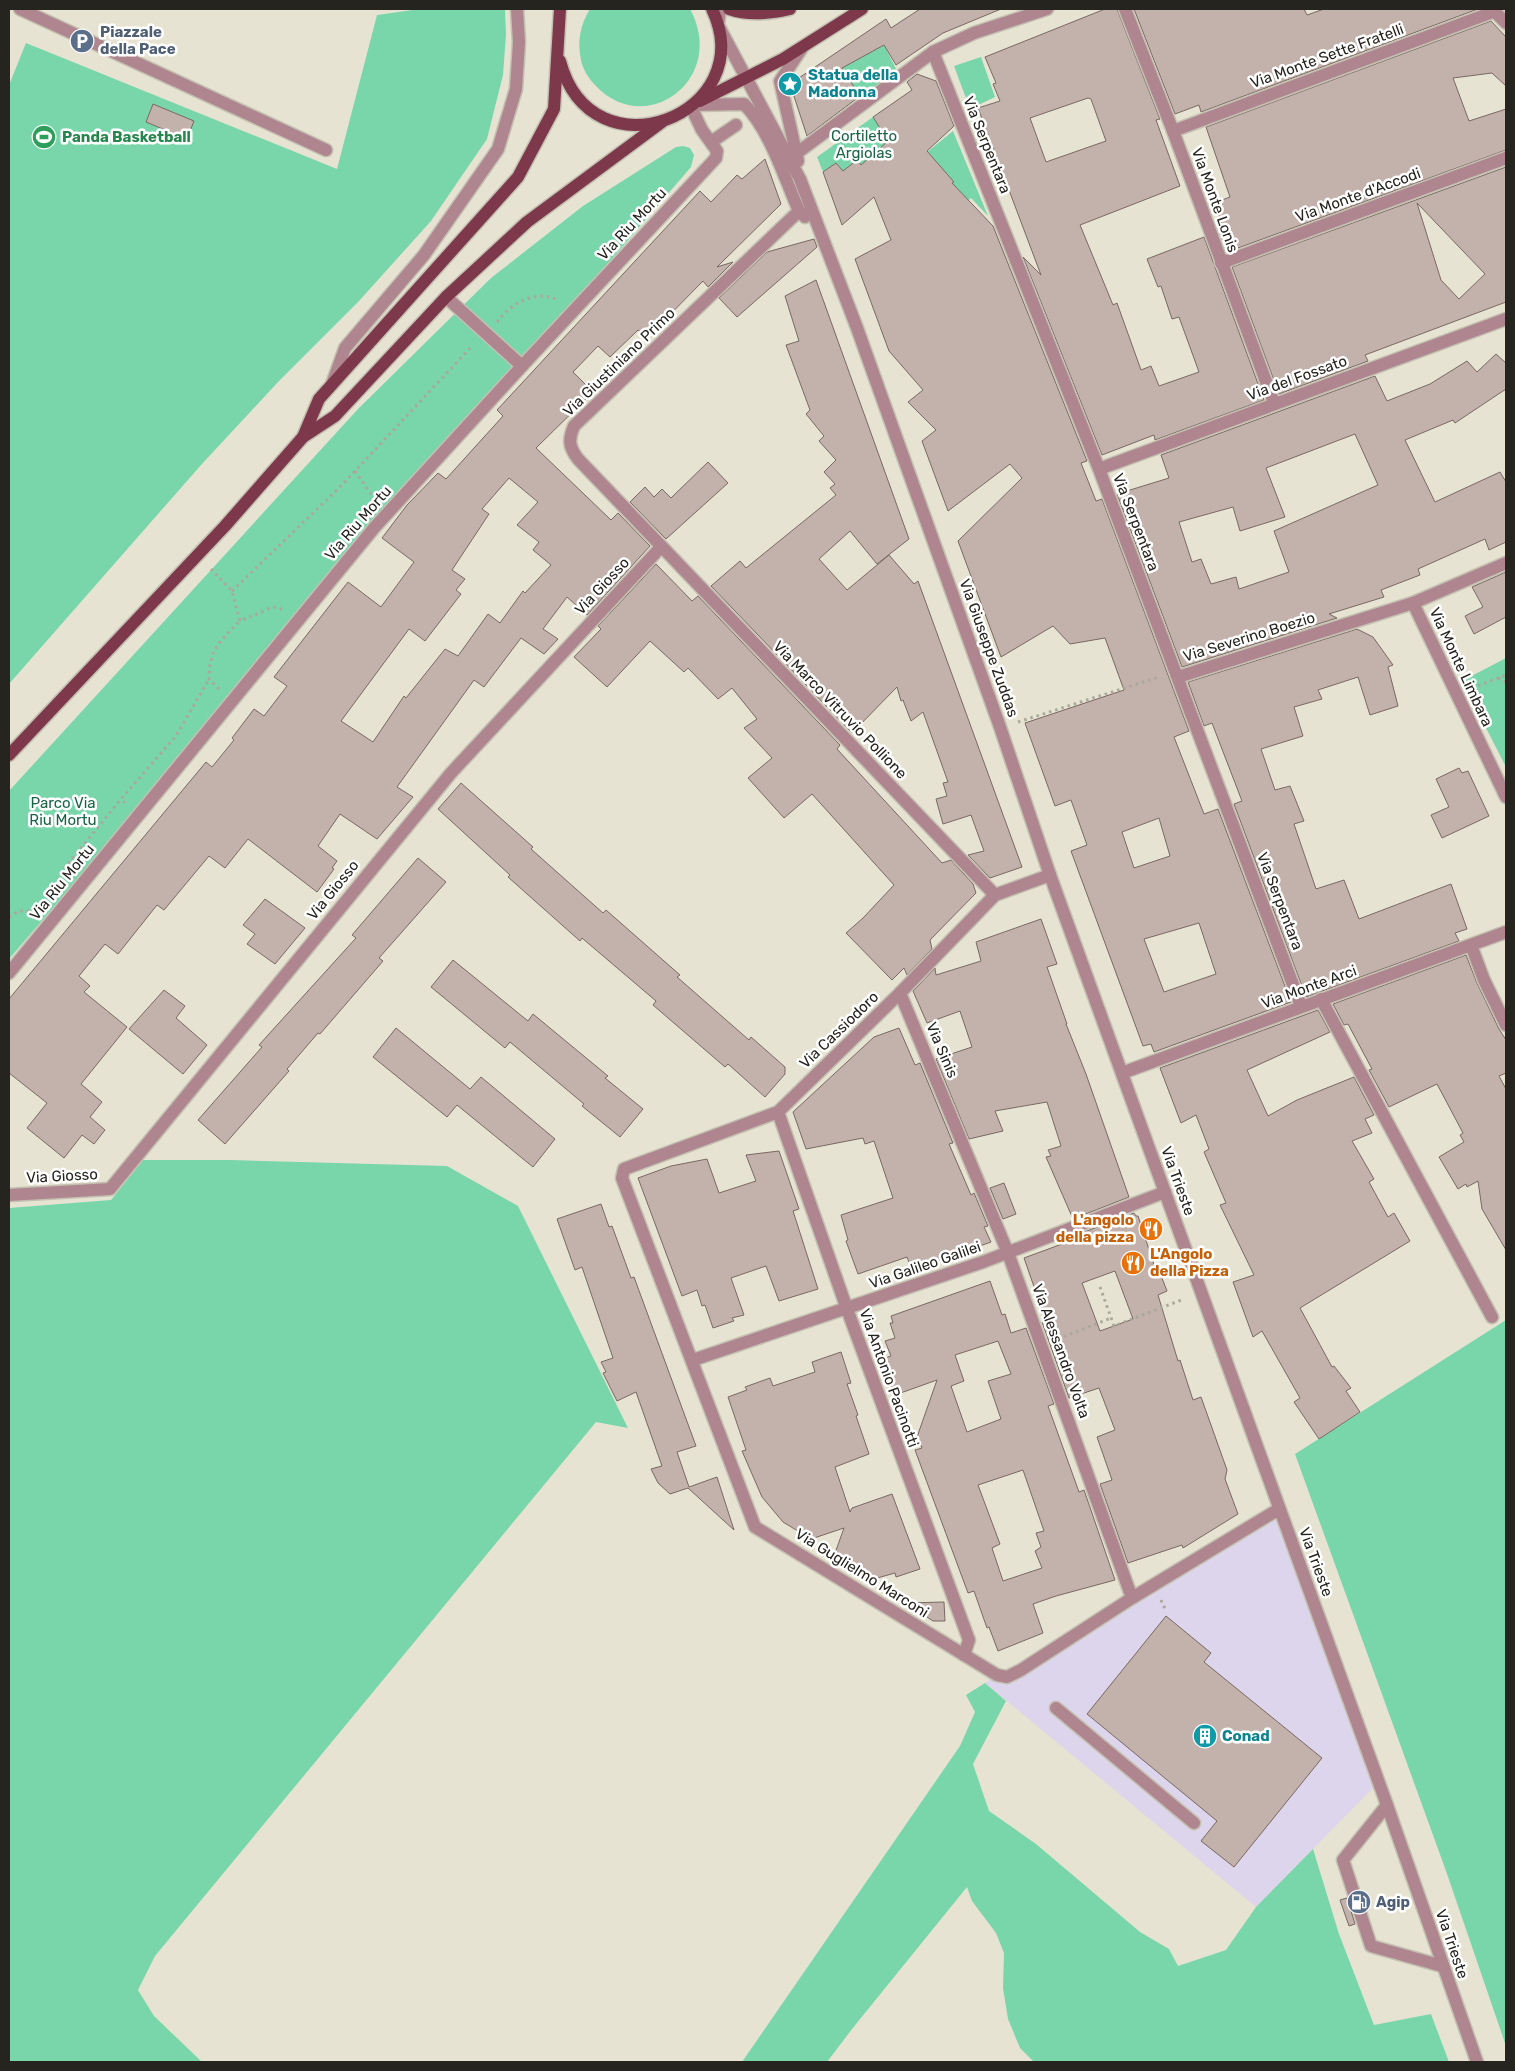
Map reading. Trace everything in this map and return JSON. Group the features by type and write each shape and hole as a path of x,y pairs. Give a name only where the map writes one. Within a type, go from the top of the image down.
{"main road":[{"path":"303,437 320,399 332,384 518,178 554,109 560,9"},
{"path":"566,9 559,30 558,43 559,57 568,84 590,109 605,118 620,124 641,126 676,117 746,76 783,59 862,9"},
{"path":"692,106 711,83 718,65 720,40 718,24 712,9"},
{"path":"729,9 741,13 758,14 789,9"},
{"path":"9,755 225,526 303,437 335,416 446,297 527,222 662,122"}],"street":[{"path":"20,9 326,150"},
{"path":"332,384 345,348 424,255 498,149 516,89 519,42 517,9"},
{"path":"720,9 718,24 746,76"},
{"path":"798,154 933,52 974,33 1047,9"},
{"name":"Via Monte Lonis","path":"1125,9 1173,131 1274,403"},
{"path":"1492,10 1506,23"},
{"name":"Via Monte Sette Fratelli","path":"1173,131 1492,10"},
{"name":"Via Giuseppe Zuddas","path":"800,180 798,154 782,99 780,81 788,66 804,46"},
{"name":"Via Serpentara","path":"933,52 1099,469 1302,1006"},
{"name":"Via Giuseppe Zuddas","path":"746,76 800,180 858,328 1000,727 1050,875 1122,1073"},
{"name":"Via Giuseppe Zuddas","path":"692,106 744,104 749,108 754,113 767,139 800,211 821,235"},
{"path":"692,106 702,130 711,142 736,125"},
{"name":"Via Riu Mortu","path":"9,973 386,515 716,158 717,150 711,142"},
{"name":"Via Monte d'Accodi","path":"1221,263 1506,158"},
{"name":"Via Giustiniano Primo","path":"661,547 578,460 571,449 569,440 571,433 574,426 800,211"},
{"path":"446,297 522,366"},
{"name":"Via del Fossato","path":"1099,469 1506,319"},
{"name":"Via Marco Vitruvio Pollione","path":"661,547 995,895"},
{"name":"Via Giosso","path":"9,1195 110,1190 451,773 661,547"},
{"name":"Via Severino Boezio","path":"1178,677 1413,603 1506,562"},
{"name":"Via Monte Limbara","path":"1413,603 1506,797"},
{"name":"Via Cassiodoro","path":"624,1169 778,1112 900,993 995,895 1050,875"},
{"name":"Via Monte Arci","path":"1122,1073 1506,932"},
{"path":"1471,945 1484,980 1506,1025"},
{"name":"Via Sinis","path":"900,993 953,1118"},
{"path":"1321,999 1492,1317"},
{"name":"Via Trieste","path":"1122,1073 1387,1805 1477,2062"},
{"name":"Via Antonio Pacinotti","path":"778,1112 846,1309 968,1640 964,1655"},
{"name":"Via Alessandro Volta","path":"953,1118 1008,1253 1132,1598"},
{"name":"Via Guglielmo Marconi","path":"624,1169 622,1178 756,1527 998,1675 1007,1677 1132,1598 1279,1509"},
{"name":"Via Galileo Galilei","path":"693,1360 1008,1253 1165,1192"},
{"path":"1056,1708 1194,1824"},
{"path":"1387,1805 1343,1860 1371,1946 1442,1966"}],"path":[{"path":"496,324 506,310 532,296 551,296 564,303"},
{"path":"232,590 354,471 479,339"},
{"path":"354,471 386,515"},
{"path":"211,569 232,590 240,621"},
{"path":"52,892 63,870 176,736 209,679 209,661 221,640 240,621 273,607 285,610 295,624"},
{"path":"1457,697 1478,685 1506,675"},
{"name":"Via Severino Boezio","path":"1000,727 1159,676 1162,681 1178,677"},
{"path":"1497,678 1506,682"},
{"path":"209,679 232,702"},
{"path":"122,799 139,815"},
{"path":"9,916 19,911 38,911"},
{"path":"1100,1287 1114,1326 1201,1292"},
{"path":"1042,1345 1111,1318"}],"shaded area":[{"path":"1279,1509 1374,1787 1256,1907 985,1683"}],"green space":[{"path":"420,9 505,9 506,35 503,75 487,139 431,221 359,301 279,381 201,465 9,684 9,85 26,43 337,169 377,15"},
{"path":"590,9 690,9 699,35 698,58 690,78 676,94 658,103 637,106 616,101 593,83 582,64 579,47 580,34"},
{"path":"900,42 887,51 896,69 862,100 842,68 871,48 873,51 884,45"},
{"path":"981,57 995,97 970,109 954,66"},
{"name":"Cortiletto Argiolas","path":"873,117 888,141 881,147 895,162 875,181 857,160 843,171 836,163 823,172 817,157"},
{"path":"953,131 988,216 971,198 928,233 921,210 954,182 900,174"},
{"name":"Parco Via Riu Mortu","path":"676,147 690,148 694,155 691,167 9,959 9,791 358,409 491,278 583,206"},
{"path":"1506,658 1506,767 1462,681"},
{"path":"143,1160 231,1160 447,1166 518,1206 628,1428 596,1422 155,1956 138,1990 154,2016 202,2062 9,2062 9,1208 111,1200"},
{"path":"1506,1320 1506,2046 1446,1871 1295,1454"},
{"path":"985,1683 1006,1701 973,1764 989,1811 1036,1844 1140,1932 1169,1949 1178,1966 1226,1950 1256,1907 1313,1849 1339,1934 1374,2025 1431,2014 1449,2062 1034,2062 1020,2048 1008,2019 1003,1988 1004,1953 996,1933 972,1901 967,1887 827,2062 742,2062 960,1746 975,1712 966,1695"}],"building":[{"path":"920,9 1001,9 943,33 896,65 884,45 842,68 860,96 807,136 790,84 886,19 891,28"},
{"path":"1105,9 1117,9 1160,119 1156,120 1180,186 1080,225 1113,305 1117,303 1141,370 1151,366 1159,386 1199,372 1179,317 1172,319 1161,286 1158,287 1147,259 1204,237 1264,400 1155,440 1154,435 1102,455 1023,257 1041,275 978,108 1000,101 993,84 996,83 985,57","holes":["1088,98 1091,99 1106,141 1046,162 1030,118"]},
{"path":"1134,9 1304,9 1307,15 1324,9 1478,9 1201,112 1199,105 1175,114"},
{"path":"1491,21 1506,37 1506,86 1492,73 1453,78 1469,121 1506,109 1506,150 1227,252 1219,231 1224,229 1214,203 1230,197 1206,127"},
{"path":"917,74 936,81 954,126 927,151 954,182 952,183 993,226 1087,461 1081,463 1096,501 1102,499 1189,731 1174,737 1204,814 1218,809 1291,1002 1154,1052 1151,1044 1143,1046 1071,851 1087,845 1071,800 1055,806 1025,723 1124,690 1105,638 1070,644 1053,626 1001,657 958,541 1022,478 1010,464 948,511 922,441 936,430 908,402 923,390 889,351 855,259 891,240 874,197 842,225 823,172 836,163 843,171 857,160 861,165 888,141 873,117 912,90 907,82","holes":["1159,818 1170,856 1134,868 1122,832","1199,923 1216,974 1164,992 1144,939"]},
{"path":"153,104 194,121 187,139 146,122"},
{"path":"765,159 781,204 717,267 733,262 708,287 703,281 647,338 638,330 610,357 598,346 573,372 593,392 536,448 611,520 618,513 650,546 587,615 567,597 543,629 558,639 544,654 521,638 484,687 474,680 397,787 413,797 377,839 340,814 318,846 337,861 332,868 334,869 317,892 248,839 225,868 209,856 164,910 157,905 118,954 105,944 79,976 90,986 84,992 127,1027 81,1084 102,1102 90,1117 105,1130 94,1144 82,1135 64,1158 27,1128 47,1103 9,1073 9,999 206,762 212,767 234,740 232,738 254,709 264,716 287,686 274,677 348,582 381,607 414,562 382,538 407,505 438,473 446,479 503,416 497,410 700,191 711,202 737,175 742,179","holes":["509,478 538,502 517,525 539,542 533,550 551,565 525,593 523,591 500,623 488,614 458,656 445,649 406,698 404,696 373,742 341,721 409,629 425,641 461,594 456,590 465,579 452,570 489,514 482,509"]},
{"path":"1506,167 1506,302 1365,355 1368,361 1279,394 1232,267","holes":["1417,203 1485,274 1459,299 1441,280"]},
{"path":"814,239 817,247 737,317 719,298 767,252"},
{"path":"816,280 909,539 877,564 850,531 819,559 847,590 889,555 914,584 918,581 1022,867 990,878 968,855 984,851 971,815 943,824 936,799 947,796 943,783 948,782 923,712 911,721 903,700 901,701 897,687 852,733 711,586 740,561 746,568 836,495 830,488 835,484 824,472 836,460 819,441 824,436 806,414 810,410 786,345 799,341 785,296"},
{"path":"1496,354 1506,363 1506,389 1455,423 1453,420 1405,440 1435,502 1500,472 1506,482 1506,542 1489,550 1485,539 1418,569 1420,575 1381,590 1384,597 1329,614 1337,618 1182,667 1117,494 1169,478 1161,455 1375,376 1387,401 1430,384 1467,361 1477,372","holes":["1355,434 1378,485 1274,531 1289,572 1239,589 1236,577 1211,584 1201,559 1192,562 1179,522 1233,507 1240,531 1285,517 1266,468"]},
{"path":"708,462 728,483 666,539 630,502 645,487 654,497 662,489 671,498"},
{"path":"656,564 692,601 698,596 840,745 837,749 942,863 951,860 973,884 976,893 930,940 932,949 907,975 904,968 892,980 846,933 894,885 812,794 784,818 748,778 772,758 744,728 757,719 732,688 718,699 688,668 684,672 650,641 607,687 574,657 601,629 598,626"},
{"path":"1506,572 1506,617 1474,634 1465,616 1483,607 1472,587"},
{"path":"1357,629 1373,637 1393,665 1388,667 1398,706 1370,715 1358,677 1318,690 1322,699 1294,707 1303,736 1261,749 1275,790 1290,786 1304,821 1294,824 1316,889 1344,880 1359,919 1451,884 1467,929 1455,933 1459,941 1306,997 1234,804 1242,801 1212,723 1204,726 1188,682"},
{"path":"1459,768 1462,773 1468,771 1489,816 1442,838 1431,815 1449,807 1436,779"},
{"path":"461,783 603,913 606,910 680,975 677,977 749,1040 751,1037 785,1067 785,1074 765,1097 728,1064 725,1067 653,1005 656,1001 582,938 580,941 508,877 510,875 438,809"},
{"path":"418,858 446,882 379,958 383,961 320,1034 318,1033 287,1069 289,1071 225,1144 198,1120 262,1047 259,1045 356,938 352,935"},
{"path":"265,899 305,928 275,964 247,944 255,934 243,925"},
{"path":"1041,919 1057,964 1047,967 1129,1197 1073,1219 1046,1157 1051,1156 1048,1150 1061,1146 1047,1102 995,1111 1003,1131 969,1139 936,1059 972,1047 960,1011 927,1023 913,991 935,968 936,975 981,961 976,942"},
{"path":"1466,955 1477,983 1506,1040 1506,1073 1499,1076 1506,1089 1506,1250 1482,1209 1478,1181 1467,1187 1466,1184 1458,1189 1439,1157 1464,1142 1460,1135 1463,1133 1437,1084 1389,1107 1369,1070 1372,1069 1348,1024 1344,1025 1333,1004"},
{"path":"453,960 528,1021 533,1014 608,1076 605,1078 643,1109 620,1137 510,1042 505,1048 431,987"},
{"path":"164,990 185,1006 176,1018 207,1045 183,1074 129,1029"},
{"path":"1318,1010 1330,1032 1247,1070 1268,1116 1297,1100 1354,1077 1374,1115 1365,1119 1372,1133 1352,1141 1374,1179 1369,1182 1388,1217 1394,1213 1410,1241 1300,1308 1332,1367 1334,1366 1351,1388 1346,1391 1360,1412 1319,1439 1294,1402 1300,1398 1262,1331 1253,1337 1233,1282 1254,1275 1220,1205 1226,1203 1204,1152 1209,1149 1196,1115 1181,1123 1160,1068"},
{"path":"396,1028 470,1089 481,1077 555,1139 533,1167 457,1105 447,1117 373,1057"},
{"path":"899,1028 915,1065 920,1063 953,1143 949,1144 971,1195 974,1193 988,1226 984,1227 991,1242 912,1270 907,1257 858,1274 846,1241 848,1240 841,1215 893,1198 874,1141 865,1144 863,1138 806,1149 793,1112 874,1037"},
{"path":"779,1151 799,1209 793,1211 818,1289 779,1301 766,1266 731,1278 744,1315 732,1318 734,1321 713,1328 705,1305 702,1306 697,1290 682,1296 638,1178 671,1166 707,1159 719,1193 756,1181 746,1155"},
{"path":"1004,1183 1016,1214 1003,1219 990,1188"},
{"path":"601,1204 609,1227 612,1226 631,1278 634,1277 696,1446 677,1452 689,1487 717,1477 734,1530 688,1488 670,1494 658,1483 651,1469 662,1466 636,1392 617,1401 603,1373 606,1372 601,1362 613,1358 582,1267 575,1270 557,1219"},
{"path":"1134,1213 1138,1216 1157,1274 1160,1273 1167,1291 1158,1295 1178,1361 1180,1360 1193,1400 1201,1397 1227,1470 1225,1479 1238,1514 1183,1548 1182,1545 1128,1563 1100,1484 1112,1480 1097,1437 1115,1430 1099,1388 1069,1398 1042,1322 1046,1321 1024,1258 1081,1237 1079,1234","holes":["1115,1271 1133,1319 1100,1331 1082,1283"]},
{"path":"990,1281 1002,1315 1005,1314 1011,1333 1026,1328 1054,1404 1048,1406 1079,1492 1084,1490 1115,1580 1033,1604 1043,1633 998,1651 989,1627 987,1628 974,1591 968,1593 915,1450 922,1448 917,1437 937,1380 895,1395 882,1359 891,1356 885,1341 895,1338 890,1323 893,1323 891,1316","holes":["998,1341 1011,1374 988,1381 1001,1419 967,1432 951,1386 964,1381 955,1355","1023,1470 1044,1531 1036,1533 1041,1547 1035,1551 1042,1568 1003,1581 992,1548 1000,1544 978,1485"]},
{"path":"841,1352 851,1383 847,1384 869,1454 835,1467 850,1512 852,1508 892,1494 920,1569 896,1577 895,1573 870,1580 834,1556 844,1528 811,1539 783,1522 762,1497 742,1451 746,1450 728,1397 747,1390 745,1387 770,1378 773,1386 815,1372 812,1362"},
{"path":"944,1602 945,1621 933,1621 906,1603"},
{"name":"Conad","path":"1166,1616 1211,1653 1204,1662 1322,1758 1234,1867 1201,1841 1217,1821 1087,1714"},
{"path":"1347,1898 1355,1924 1349,1926 1340,1900"}],"place":[{"name":"Piazzale della Pace","path":"82,41"},
{"name":"Statua della Madonna","path":"790,84"},
{"name":"Panda Basketball","path":"44,137"},
{"name":"L'angolo della pizza","path":"1151,1229"},
{"name":"L'Angolo della Pizza","path":"1133,1263"},
{"name":"Conad","path":"1205,1736"},
{"name":"Agip","path":"1359,1902"}]}
